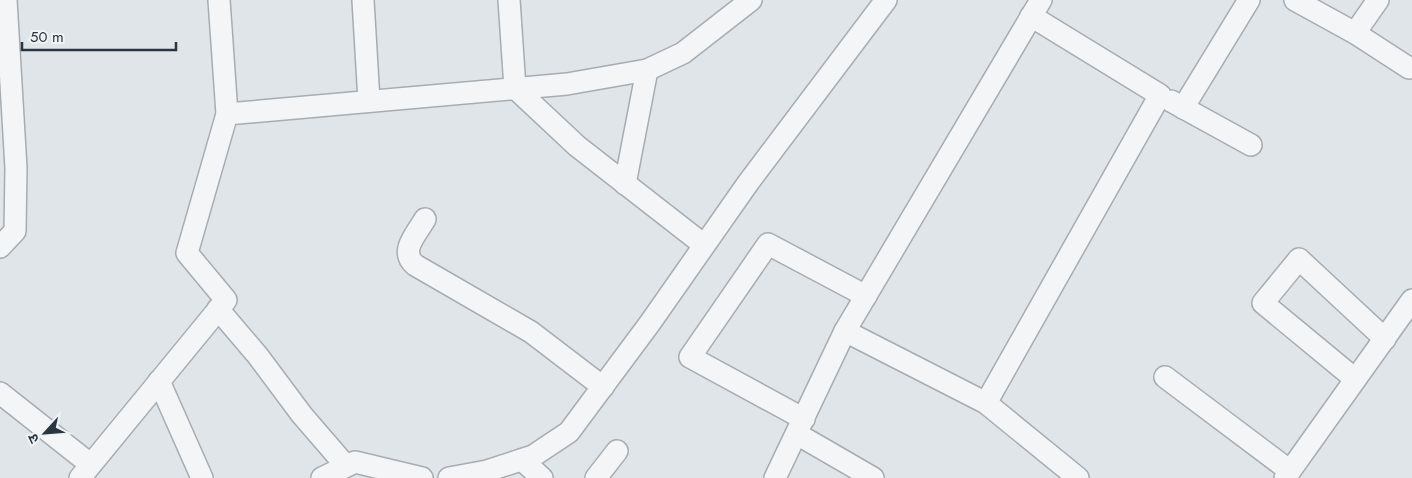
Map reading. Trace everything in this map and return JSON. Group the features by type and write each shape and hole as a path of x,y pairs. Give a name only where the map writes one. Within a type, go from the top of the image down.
{"street":[{"path":"0,247 7,225 16,168 6,0"},
{"path":"0,393 85,471 226,300 187,253 227,114 219,0"},
{"path":"363,0 369,102"},
{"path":"509,0 515,88 577,146 704,245"},
{"path":"227,114 567,84 646,70 683,53 751,0"},
{"path":"449,478 486,471 533,456 569,432 748,183 886,0"},
{"path":"1183,108 1249,0"},
{"path":"1296,0 1355,32 1409,68"},
{"path":"1355,32 1378,0"},
{"path":"776,478 845,331 1036,8 1160,95 1251,145"},
{"path":"625,184 646,70"},
{"path":"986,403 1160,95"},
{"path":"425,219 408,248 407,255 409,260 531,332 603,387"},
{"path":"866,296 768,244 690,357 800,426 873,478"},
{"path":"1356,379 1263,303 1299,259 1385,339"},
{"path":"1164,377 1288,475 1412,300"},
{"path":"218,309 258,356 302,415 334,473 355,462 422,478"},
{"path":"845,331 986,403 1078,478"},
{"path":"159,381 202,478"},
{"path":"596,478 617,451"},
{"path":"522,460 542,478"}]}
